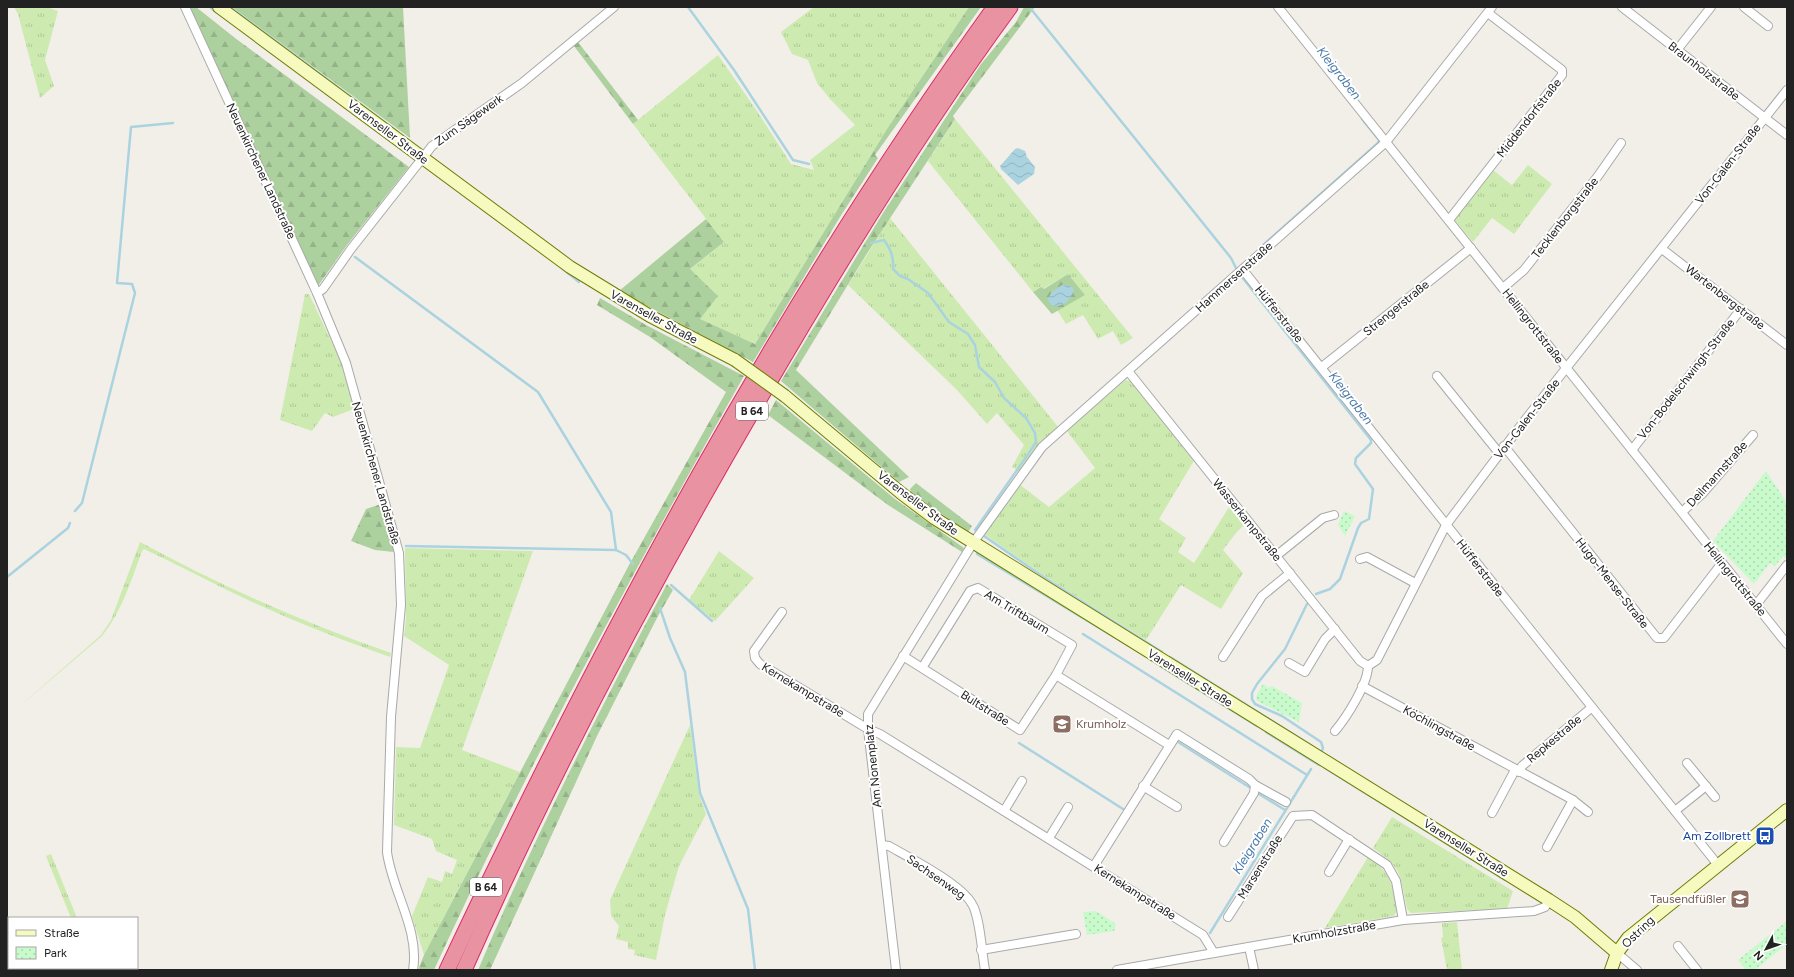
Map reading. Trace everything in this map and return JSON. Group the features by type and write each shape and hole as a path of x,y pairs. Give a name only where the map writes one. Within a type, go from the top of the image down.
{"highway":[{"name":"B 64","path":"447,970 568,720 709,458 809,288 893,154 995,7"},
{"name":"B 64","path":"464,970 579,726 720,465 820,295 903,162 1010,7"}],"main road":[{"name":"Varenseller Straße","path":"219,7 600,287 650,316 735,360 785,396 901,493 934,518 1550,900 1575,917 1617,953"},
{"name":"Ostring","path":"1610,970 1617,953 1628,938 1718,865 1785,814"}],"street":[{"name":"Neuenkirchener Landstraße","path":"185,7 317,293 346,363 399,553 401,605 391,717 387,852 389,869 412,935 414,950 413,970"},
{"name":"Zum Sägewerk","path":"317,293 323,289 351,249 432,146 522,83 614,7"},
{"name":"Hellingrottstraße","path":"1278,7 1787,644"},
{"name":"Braunholzstraße","path":"1622,7 1787,135"},
{"path":"1677,50 1711,7"},
{"path":"1744,7 1768,26"},
{"name":"Hammersenstraße","path":"973,543 1042,447 1386,142 1490,10"},
{"name":"Middendorfstraße","path":"1449,220 1562,75 1562,70 1490,10"},
{"name":"Von-Galen-Straße","path":"1335,731 1342,723 1362,686 1368,673 1368,666 1377,660 1411,595 1415,583 1446,525 1504,446 1567,369 1787,90"},
{"name":"Tecklenborgstraße","path":"1503,288 1524,270 1598,176 1620,143"},
{"name":"Strengerstraße","path":"1322,368 1471,248"},
{"name":"Wartenbergstraße","path":"1662,249 1787,344"},
{"name":"Hüfferstraße","path":"1243,270 1591,708 1718,865"},
{"name":"Von-Bodelschwingh-Straße","path":"1632,450 1741,309"},
{"name":"Wasserkampstraße","path":"1128,371 1360,661 1368,666"},
{"path":"1437,376 1499,454"},
{"name":"Deilmannstraße","path":"1682,512 1703,493 1753,435"},
{"name":"Hugo-Mense-Straße","path":"1504,446 1657,638 1664,638 1722,563"},
{"path":"1276,556 1323,518 1334,515"},
{"name":"Am Nonenplatz","path":"896,970 868,729 868,714 973,543"},
{"path":"1360,559 1367,557 1415,583"},
{"path":"1756,605 1787,566"},
{"path":"1223,657 1262,596 1290,573"},
{"name":"Am Triftbaum","path":"922,668 970,591 978,588 1072,645 1056,675"},
{"name":"Kernekampstraße","path":"782,612 754,651 755,658 760,664 868,729 880,734 1203,935 1214,954"},
{"path":"1289,663 1305,672 1325,639 1335,629"},
{"name":"Bultstraße","path":"903,656 1020,730 1056,675"},
{"path":"1056,675 1169,745"},
{"name":"Köchlingstraße","path":"1362,686 1573,800 1588,812"},
{"name":"Repkestraße","path":"1517,771 1591,708"},
{"path":"1094,866 1177,734 1249,779 1255,785 1286,802"},
{"path":"1687,763 1715,797"},
{"path":"1492,814 1517,771"},
{"path":"1004,811 1022,781"},
{"path":"1224,842 1254,793 1255,785"},
{"path":"1144,786 1177,807"},
{"path":"1675,811 1706,786"},
{"path":"1547,847 1573,800"},
{"path":"1049,838 1068,807"},
{"name":"Marsenstraße","path":"1228,918 1293,816 1312,815 1349,839"},
{"path":"1329,872 1349,839 1381,859 1392,871 1398,889 1403,920"},
{"name":"Sachsenweg","path":"882,845 889,846 946,881 968,898 975,910 985,970"},
{"name":"Krumholzstraße","path":"1117,970 1163,966 1249,947 1403,920 1534,911 1545,907 1550,900"},
{"path":"981,950 1076,934"},
{"path":"1678,946 1697,970"},
{"path":"1249,947 1254,970"},
{"name":"Varenseller Straße","path":"1617,953 1637,970"}],"green space":[{"path":"14,7 47,7 58,11 45,60 54,86 40,98 18,14"},
{"path":"189,7 196,7 235,38 409,167 347,245 318,286"},
{"path":"232,7 403,7 410,138"},
{"path":"814,7 969,7 887,129 755,344 699,319 690,269 724,242 633,124 718,55 757,111 791,164 814,170 810,160 855,125 817,83 808,60 792,54 781,32"},
{"path":"969,7 981,7 875,155 878,158 840,217 753,362 619,291 706,219 724,242 690,269 718,296 700,319 755,344 887,129"},
{"path":"1024,7 1035,7 953,116 955,119 866,255 796,370 909,477 899,482 781,381 883,213 981,64 1016,22"},
{"path":"578,42 638,120 633,124 574,46"},
{"path":"955,119 1133,338 1121,345 1113,331 1098,339 1083,315 1066,324 1057,310 1084,295 1068,274 1043,289 1041,287 1033,292 928,161"},
{"path":"1528,165 1552,184 1514,234 1492,218 1473,242 1454,219 1493,170 1512,185"},
{"path":"890,218 1059,428 1020,472 1012,467 1024,445 997,413 987,424 957,390 848,285"},
{"path":"1068,274 1085,295 1052,314 1033,292 1041,287 1044,289"},
{"path":"305,294 309,294 342,364 354,409 333,417 325,413 312,431 280,420"},
{"path":"600,298 646,325 744,376 662,522 544,744 506,819 434,970 418,970 424,955 629,565 726,392 650,337 597,305"},
{"path":"1125,380 1130,381 1195,459 1159,519 1186,538 1178,552 1194,563 1231,504 1246,523 1223,550 1243,573 1221,609 1181,585 1146,640 1049,579 984,534 1019,484 1049,507 1095,468 1067,431"},
{"path":"776,400 895,499 964,548 962,552 888,505 768,415"},
{"path":"1766,471 1787,503 1787,556 1786,558 1783,556 1775,566 1770,563 1754,584 1713,541"},
{"path":"916,483 972,526 968,532 911,493 910,489"},
{"path":"381,504 394,552 375,550 351,541 366,509"},
{"path":"1344,511 1355,516 1345,536 1338,525"},
{"path":"140,542 232,589 326,629 391,653 390,657 266,608 144,549 121,606 102,636 12,713 101,635 111,620"},
{"path":"405,548 533,551 462,750 520,772 424,955 412,916 428,877 442,882 445,871 452,874 457,860 436,851 432,839 394,825 396,747 420,748 449,665 404,636 406,619"},
{"path":"719,551 754,578 715,621 689,600"},
{"path":"667,584 673,590 658,616 597,736 490,970 478,970 544,823"},
{"path":"1263,684 1269,688 1272,686 1302,703 1299,722 1257,701 1256,696"},
{"path":"690,725 699,794 706,814 679,866 665,915 656,960 634,955 635,950 628,949 628,942 616,939 619,926 611,916 610,900"},
{"path":"1392,817 1513,891 1507,909 1411,913 1407,909 1399,874 1383,855 1373,848"},
{"path":"51,854 77,917 71,917 46,856"},
{"path":"1368,857 1382,869 1390,880 1397,911 1394,916 1325,928"},
{"path":"1096,911 1116,924 1114,931 1087,935 1083,912"},
{"path":"1787,921 1787,944 1755,970 1746,970 1738,960"},
{"path":"1457,922 1462,970 1447,970 1441,938 1443,937 1442,923"}],"water":[{"path":"1018,148 1025,151 1027,157 1035,167 1034,174 1018,185 1001,169 1000,166 1015,149"},
{"path":"1062,285 1071,286 1074,289 1073,293 1069,300 1063,304 1059,306 1051,305 1048,300 1051,293"}],"waterway":[{"path":"210,7 216,12"},
{"path":"230,7 398,132"},
{"path":"688,7 734,70 793,160 809,164"},
{"name":"Kleigraben","path":"1031,9 1231,258 1237,270"},
{"name":"Kleigraben","path":"1262,246 1378,143 1379,140 1362,119"},
{"path":"75,511 82,503 135,293 132,284 117,283 131,127 173,123"},
{"path":"871,243 884,240 892,254 893,269 900,276 908,279 928,293 949,322 968,334 975,345 979,367 995,382 1004,398 1026,418 1035,433 1036,442 975,530"},
{"path":"355,257 538,392 611,512 616,550"},
{"path":"558,265 579,282"},
{"name":"Kleigraben","path":"1242,277 1371,440 1371,443 1356,458 1355,464 1373,489 1369,519 1361,523 1358,528 1340,579 1330,589 1316,594"},
{"path":"7,577 68,528 70,523"},
{"path":"984,536 1048,580 1162,652"},
{"path":"406,546 616,550 626,555 633,564"},
{"path":"977,554 1144,655"},
{"path":"671,585 712,621"},
{"name":"Kleigraben","path":"1307,604 1285,649 1257,684 1252,693 1252,699 1255,704 1282,716 1321,742 1323,748 1321,753"},
{"path":"660,608 670,638 685,672 700,793 748,909 755,970"},
{"path":"1083,634 1307,775"},
{"path":"1170,657 1312,746"},
{"path":"1162,667 1257,726"},
{"path":"1266,732 1319,765"},
{"path":"1178,742 1249,787"},
{"path":"1019,743 1123,809"},
{"path":"1325,768 1505,880"},
{"name":"Kleigraben","path":"1210,933 1311,769"},
{"path":"1259,794 1285,810"}],"place":[{"name":"Krumholz","path":"1062,724"},
{"name":"Am Zollbrett","path":"1765,836"},
{"name":"Tausendfüßler","path":"1740,899"}]}
